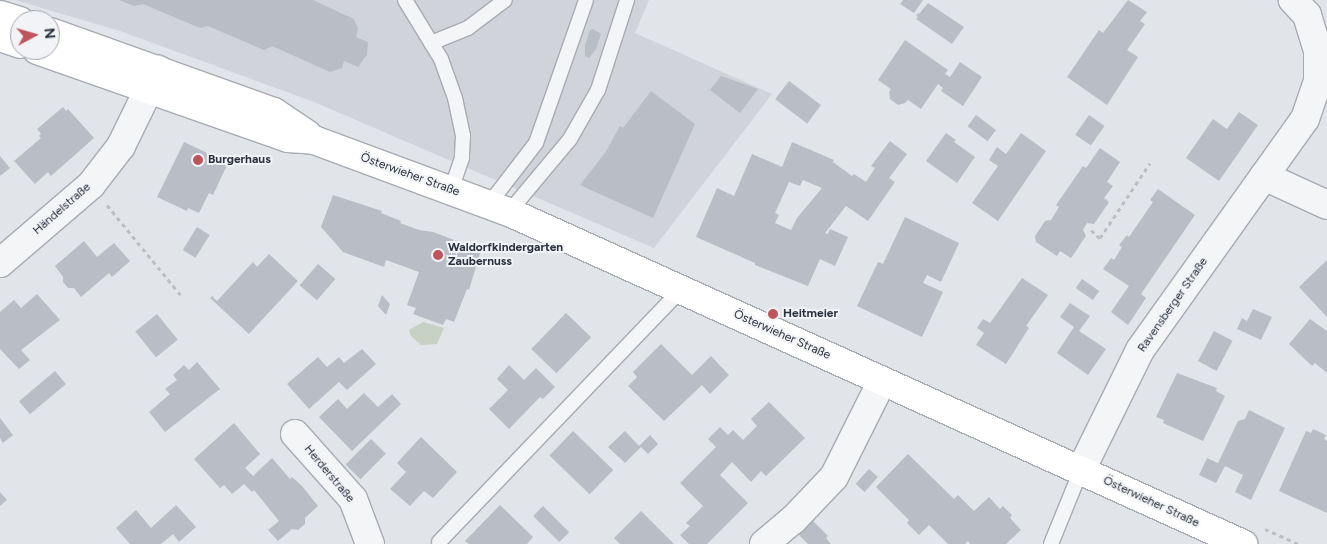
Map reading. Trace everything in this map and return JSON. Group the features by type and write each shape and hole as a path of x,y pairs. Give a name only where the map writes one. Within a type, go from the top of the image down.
{"street":[{"name":"Ravensberger Straße","path":"1081,470 1140,350 1305,119 1318,81 1318,51 1306,5"},
{"name":"Österwieher Straße","path":"60,37 154,80"},
{"name":"Österwieher Straße","path":"60,56 274,112 314,140 499,208 1243,544"},
{"name":"Händelstraße","path":"0,263 91,185 121,146 154,80"},
{"path":"1264,176 1327,205"},
{"path":"764,544 793,520 834,477 882,381"},
{"name":"Herderstraße","path":"295,434 354,499 370,544"}],"lane":[{"path":"405,0 441,59 455,98 463,136 462,158 451,190"},
{"path":"431,43 468,28 505,0"},
{"path":"499,208 536,143 586,0"},
{"path":"499,208 570,138 598,90 627,0"},
{"path":"439,542 681,290"},
{"path":"1051,544 1081,470"}],"path":[{"path":"1091,230 1100,238 1150,164"},
{"path":"91,185 183,298"}],"shaded area":[{"path":"15,0 649,0 635,33 772,94 654,248 314,102 120,31 60,13 60,10 49,10"}],"green space":[{"path":"423,322 444,328 437,344 421,345 411,336 409,330"}],"building":[{"path":"119,0 313,0 354,19 358,29 356,37 368,42 367,55 358,67 344,61 342,68 330,72 272,46 264,50 208,26 200,28 143,4 134,6"},
{"path":"903,0 923,0 914,13 900,4"},
{"path":"1128,0 1147,12 1140,21 1145,24 1127,50 1138,57 1107,105 1067,77 1099,30 1103,33"},
{"path":"928,3 964,27 952,44 916,19 918,13"},
{"path":"593,29 601,34 596,49 589,58 585,56 585,45 590,30"},
{"path":"905,40 948,70 945,74 950,77 960,62 982,77 963,106 941,91 943,88 938,84 921,109 908,100 898,105 890,99 889,92 891,89 878,80"},
{"path":"721,76 758,89 740,113 710,90"},
{"path":"789,81 821,105 807,123 775,99"},
{"path":"651,91 695,124 653,218 580,185 605,153 620,126 623,128"},
{"path":"63,107 66,111 68,109 94,138 51,176 48,172 35,184 14,161 41,138 39,136 41,134 37,129"},
{"path":"1239,112 1258,125 1219,181 1186,158 1213,119 1227,129"},
{"path":"976,115 996,130 988,141 968,126"},
{"path":"1089,115 1105,126 1091,146 1075,135"},
{"path":"946,133 956,140 954,142 975,157 957,183 926,161"},
{"path":"1021,133 1046,151 998,221 972,203 998,166 989,160 997,147 1006,154"},
{"path":"890,141 907,154 889,178 895,182 868,221 846,206 825,233 828,234 830,229 848,237 835,266 820,259 808,286 755,265 755,263 696,237 717,188 734,196 752,154 782,167 792,142 834,160 833,162 852,176 854,174 866,182 875,168 871,166","holes":["803,180 822,188 797,218 791,230 775,223 779,215 775,213 789,182 800,186"]},
{"path":"184,142 228,163 213,195 209,193 199,213 188,208 187,211 157,197"},
{"path":"1100,148 1120,162 1107,182 1113,186 1104,198 1109,202 1094,224 1087,223 1083,230 1086,236 1071,258 1060,251 1057,256 1036,242 1035,236 1045,221 1051,220 1059,207 1056,205 1083,166 1086,168"},
{"path":"0,156 10,168 0,176"},
{"path":"1158,189 1195,215 1141,294 1146,298 1128,325 1111,312 1129,286 1103,269 1111,258 1114,260 1122,247 1119,245 1127,235 1129,237 1153,202 1150,200"},
{"path":"333,195 382,211 381,213 401,221 400,223 419,230 433,232 481,250 469,290 467,289 454,322 446,319 443,325 413,314 416,308 407,305 419,272 386,260 384,267 343,252 321,227"},
{"path":"905,217 959,243 941,282 927,275 923,283 943,292 922,337 857,306 878,262 883,264"},
{"path":"197,227 210,235 195,258 183,250"},
{"path":"84,241 97,257 114,243 130,261 112,277 109,273 81,297 74,288 68,288 55,266"},
{"path":"269,254 298,281 249,334 210,298 212,296 217,301 253,262 257,267"},
{"path":"1327,260 1327,317 1299,287"},
{"path":"318,264 335,279 317,300 300,285"},
{"path":"1022,278 1048,295 1026,326 1029,328 1006,364 976,345 984,333 977,328 983,319 990,323"},
{"path":"1082,279 1099,291 1093,300 1076,288"},
{"path":"37,294 60,320 21,350 30,360 19,369 0,349 0,312 14,300 21,308"},
{"path":"382,295 390,304 386,315 378,306"},
{"path":"1070,303 1090,316 1079,331 1106,349 1088,375 1057,353 1074,327 1060,317"},
{"path":"1253,309 1272,317 1261,340 1237,329 1242,318 1247,321"},
{"path":"566,313 591,337 556,373 531,349"},
{"path":"157,314 178,340 156,357 135,332"},
{"path":"1310,319 1327,331 1327,373 1315,363 1312,366 1289,344"},
{"path":"1214,331 1233,341 1217,371 1198,361"},
{"path":"661,344 692,375 711,356 729,375 710,394 702,385 664,421 628,386 637,377 633,372"},
{"path":"362,349 376,364 347,390 339,382 309,409 287,384 318,357 327,367 339,357 344,363"},
{"path":"197,362 220,389 165,432 149,412 170,394 165,389 177,380 173,375 184,365 189,370"},
{"path":"509,365 524,380 536,368 555,387 543,399 540,397 509,429 489,409 508,390 497,379"},
{"path":"55,371 66,384 30,414 19,401"},
{"path":"1177,373 1217,388 1216,391 1225,396 1203,441 1163,423 1164,420 1156,417"},
{"path":"364,393 378,407 392,394 401,404 352,451 319,417 338,399 347,409"},
{"path":"769,402 805,438 766,476 761,471 751,482 732,462 720,475 748,503 707,544 689,544 680,535 690,526 686,523 703,506 680,483 716,447 708,439 720,427 728,435 733,430 743,440 757,426 751,419"},
{"path":"1249,410 1285,428 1251,500 1235,492 1243,475 1225,466 1216,483 1199,475 1207,458 1218,463 1238,421 1245,419"},
{"path":"0,418 13,435 3,443 0,438"},
{"path":"234,423 260,454 245,468 253,476 272,458 290,479 292,477 302,486 318,506 305,518 305,524 298,530 292,529 278,541 268,530 279,521 254,490 252,492 244,484 232,494 224,485 220,488 194,459"},
{"path":"1313,429 1326,435 1324,439 1327,441 1327,513 1279,491 1306,431 1311,433"},
{"path":"573,431 613,470 590,494 549,455"},
{"path":"625,431 639,446 650,435 658,444 648,454 641,447 625,463 608,447"},
{"path":"421,437 457,472 433,498 424,491 410,506 390,489 406,472 397,463"},
{"path":"371,439 386,454 360,479 346,464"},
{"path":"908,454 954,499 958,495 974,511 989,497 1000,509 1003,506 1012,515 1010,518 1021,530 1006,544 970,544 968,541 965,544 948,544 929,525 919,535 907,523 909,520 876,487"},
{"path":"869,469 878,477 865,492 856,484"},
{"path":"0,492 7,500 0,506"},
{"path":"176,505 196,527 179,542 173,534 161,544 130,544 116,528 136,510 151,528"},
{"path":"500,505 533,537 527,544 469,544 465,541"},
{"path":"543,506 569,532 559,542 533,516"},
{"path":"641,511 674,544 620,544 614,538"},
{"path":"812,520 828,536 826,538 831,544 808,544 798,534"}],"place":[{"name":"Burgerhaus","path":"198,160"},
{"name":"Waldorfkindergarten Zaubernuss","path":"438,255"},
{"name":"Heitmeier","path":"773,314"}]}
